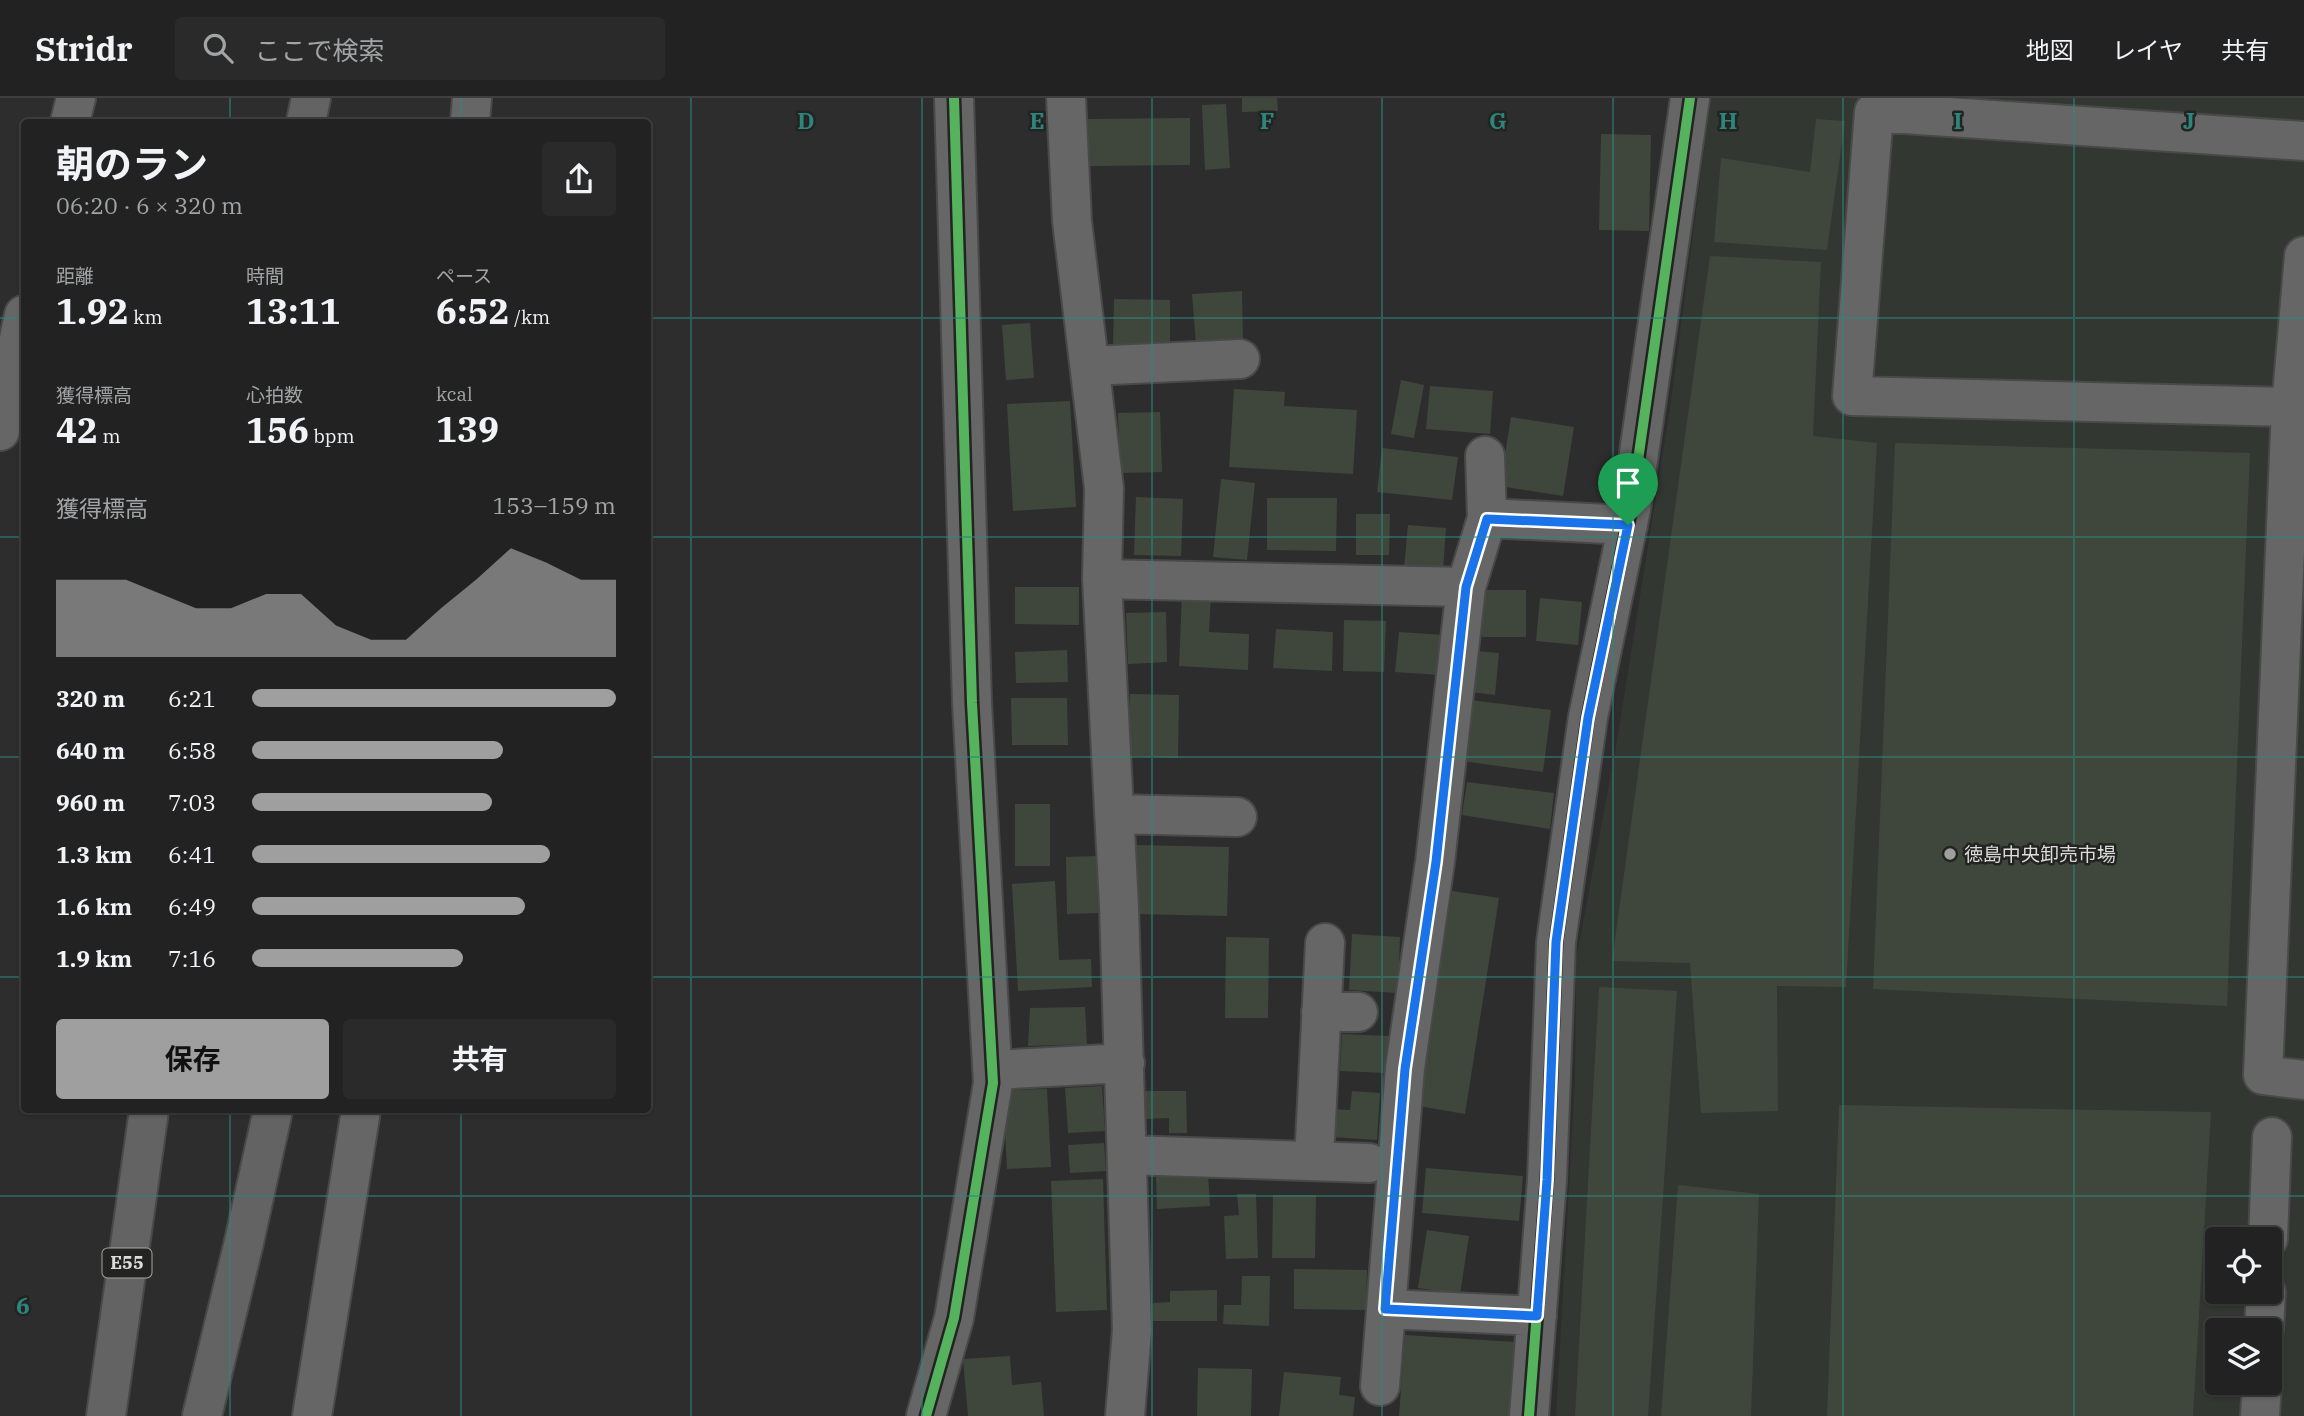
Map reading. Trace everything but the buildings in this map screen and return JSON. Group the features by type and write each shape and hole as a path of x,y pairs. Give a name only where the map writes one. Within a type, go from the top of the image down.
{"highway":[{"path":"307,119 311,98"},
{"name":"E55","path":"106,1416 149,1113"},
{"path":"202,1416 244,1242 271,1113"}],"street":[{"path":"71,119 76,98"},
{"path":"470,119 472,98"},
{"path":"926,1416 954,1318 993,1083 972,703 954,98"},
{"path":"1066,98 1072,222 1104,488 1102,579 1125,1063 1132,1330 1125,1416"},
{"path":"1529,1416 1547,1180 1556,942 1588,718 1628,525 1690,98"},
{"path":"2291,407 1852,396 1874,112 2304,141"},
{"path":"2304,256 2291,407 2263,1075 2304,1080"},
{"path":"0,431 21,330"},
{"path":"1090,366 1240,359"},
{"path":"1380,1386 1405,1069 1436,862 1466,587 1487,519 1485,456"},
{"path":"1487,519 1628,525"},
{"path":"1102,579 1466,587"},
{"path":"1114,814 1237,817"},
{"path":"1314,1161 1325,943"},
{"path":"1321,1012 1358,1013"},
{"path":"993,1070 1125,1063"},
{"path":"312,1416 361,1113"},
{"path":"2268,1227 2272,1137"},
{"path":"1128,1155 1369,1163"},
{"path":"1385,1309 1537,1316"},
{"path":"2260,1416 2261,1395"}],"shaded area":[{"name":"徳島中央卸売市場","path":"1711,98 2304,98 2304,1416 1556,1416 1575,1079 1576,960 1616,747 1670,408"}],"cycle path":[{"path":"926,1416 954,1318 993,1083 972,703 954,98"},
{"path":"1529,1416 1547,1180 1556,942 1588,717 1631,509 1690,98"}],"place":[{"name":"徳島中央卸売市場","path":"1950,854"}],"route":[{"path":"1487,519 1628,525 1588,718 1556,942 1547,1180 1537,1316 1385,1309 1405,1069 1436,862 1466,587 1487,519"}]}
